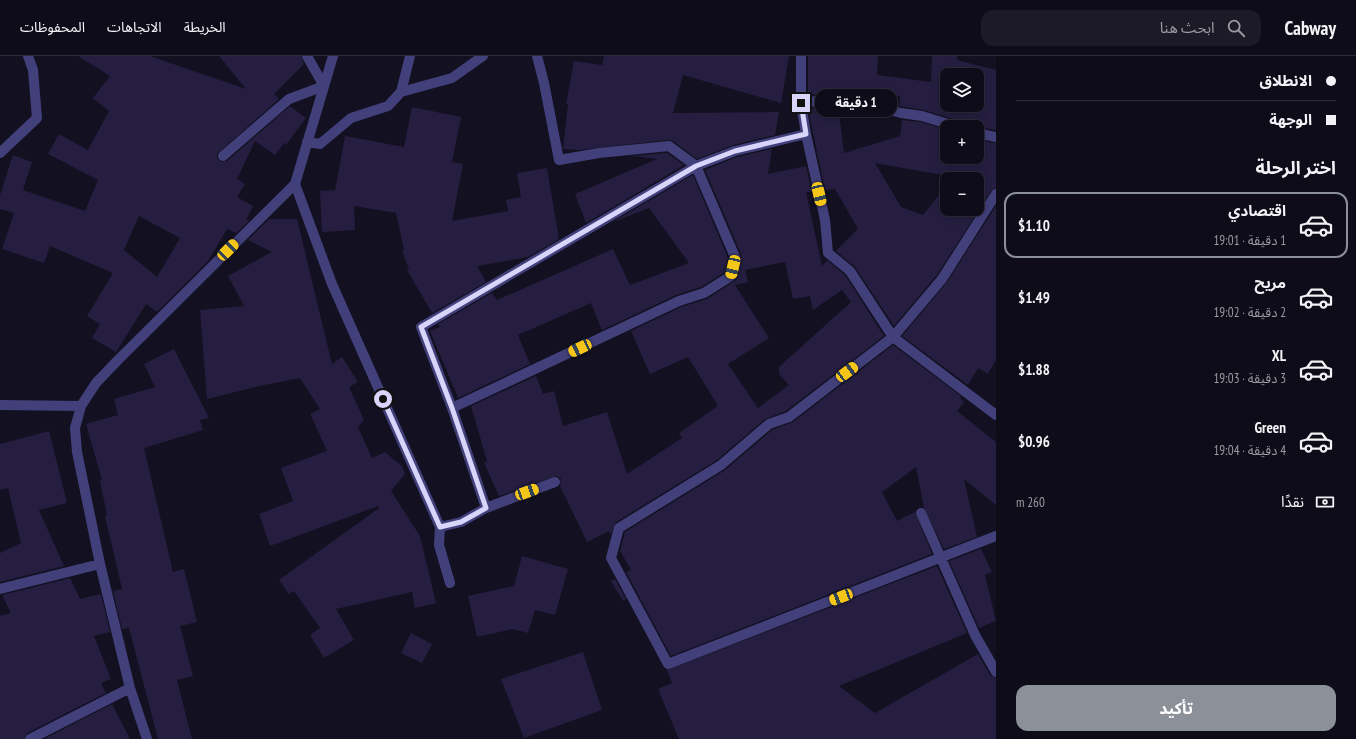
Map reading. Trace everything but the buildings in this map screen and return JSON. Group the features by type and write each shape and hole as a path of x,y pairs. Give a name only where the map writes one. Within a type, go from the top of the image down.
{"street":[{"path":"0,153 37,118 33,70 28,56"},
{"path":"307,56 324,86"},
{"path":"147,739 130,688 100,564 77,452 75,428 81,406 96,383 295,184 333,56"},
{"path":"307,142 320,144 351,118 388,106 401,92 410,56"},
{"path":"401,92 452,78 483,56"},
{"path":"452,408 679,301 704,293 731,276 736,257 696,166 669,146 599,153 559,160 544,83 537,56"},
{"path":"801,56 801,103 806,134 825,220 828,254 850,271 893,337 996,414"},
{"path":"224,156 289,99 324,86"},
{"path":"801,103 841,98 940,122"},
{"path":"486,508 452,408 421,327 696,166 735,151 806,134"},
{"path":"984,134 996,137"},
{"path":"295,184 332,284 440,527 439,546 450,583"},
{"path":"996,194 942,279 893,337 788,417 769,424 721,465 619,528 611,558 668,664 996,536"},
{"path":"0,405 81,406"},
{"path":"440,527 461,522 486,508 555,482"},
{"path":"921,513 975,635 996,672"},
{"path":"0,589 100,564"},
{"path":"30,739 130,688"}],"route":[{"path":"383,399 440,527 461,522 486,508 452,408 421,327 696,166 735,151 806,134 801,103"}]}
